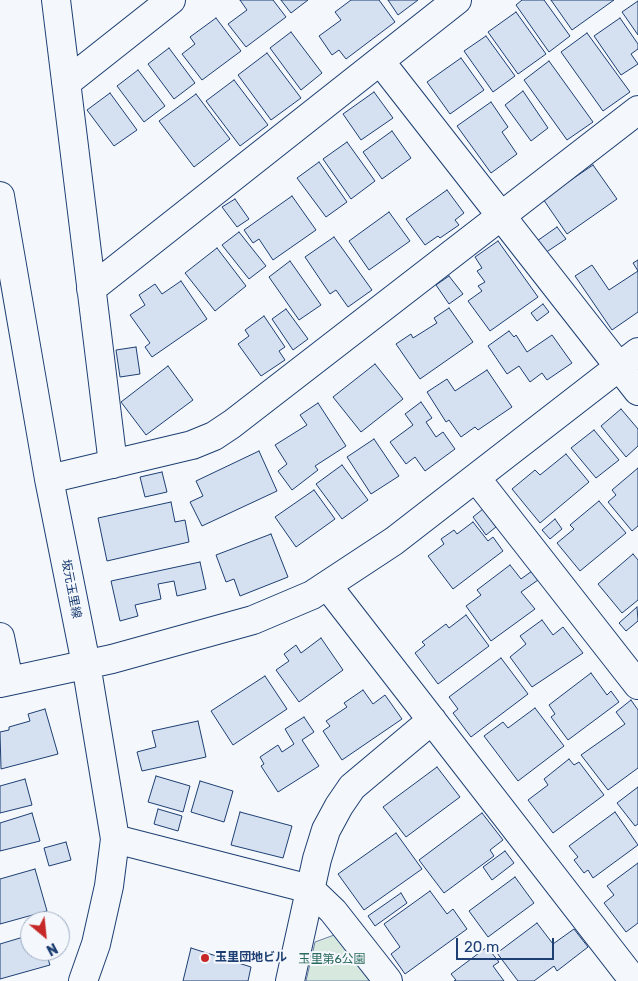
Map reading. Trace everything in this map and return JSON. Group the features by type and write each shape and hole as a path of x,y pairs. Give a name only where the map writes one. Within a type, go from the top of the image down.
{"street":[{"path":"56,0 113,464"},
{"path":"66,82 171,0"},
{"path":"92,289 457,0"},
{"path":"380,61 501,216 629,359 638,391"},
{"path":"49,479 192,445 232,424 638,110"},
{"name":"坂元玉里線","path":"0,196 49,479 86,664 115,839 109,886 96,944 82,981"},
{"path":"0,637 5,682 112,659 253,620 312,595 394,541 629,359"},
{"path":"476,478 638,685"},
{"path":"327,585 634,981"},
{"path":"290,981 310,889 326,830 339,806 352,788 432,720"},
{"path":"115,839 310,889 334,911 388,981"}],"green space":[{"name":"玉里第6公園","path":"337,934 374,981 306,981 315,942"}],"building":[{"path":"240,0 273,0 286,17 246,47 228,24 247,10"},
{"path":"281,0 308,0 291,13"},
{"path":"351,0 379,0 395,22 346,59 339,50 332,55 319,36 341,20 335,12"},
{"path":"388,0 418,0 398,15"},
{"path":"522,0 544,0 570,36 549,52 516,5"},
{"path":"551,0 614,0 572,30"},
{"path":"638,1 638,35 622,12"},
{"path":"516,12 546,54 518,74 488,32"},
{"path":"216,18 241,51 202,80 182,54 195,44 190,37"},
{"path":"620,18 638,44 638,49 631,54 638,64 621,75 594,36"},
{"path":"291,32 322,73 301,90 270,48"},
{"path":"587,33 630,92 603,111 561,52"},
{"path":"486,36 515,76 493,92 464,51"},
{"path":"169,48 195,83 174,99 148,64"},
{"path":"267,53 301,98 271,120 238,75"},
{"path":"461,58 484,90 450,114 427,82"},
{"path":"549,61 593,122 567,140 524,80"},
{"path":"138,70 165,106 144,122 117,86"},
{"path":"234,80 268,125 240,146 206,101"},
{"path":"523,91 548,128 531,141 505,105"},
{"path":"374,92 393,118 361,140 343,114"},
{"path":"110,93 137,130 114,146 87,110"},
{"path":"196,94 230,139 194,167 159,121"},
{"path":"491,102 508,127 502,132 517,154 491,173 457,126"},
{"path":"392,131 411,158 382,179 363,152"},
{"path":"347,142 375,181 351,199 323,159"},
{"path":"319,162 347,202 326,217 297,178"},
{"path":"593,165 617,199 567,234 543,199"},
{"path":"447,190 464,213 455,220 459,225 440,238 438,236 425,245 406,219"},
{"path":"292,196 316,230 273,260 259,239 253,243 244,230"},
{"path":"235,199 249,219 237,227 222,207"},
{"path":"389,212 410,241 369,270 349,241"},
{"path":"557,227 566,239 545,253 537,241"},
{"path":"239,232 266,266 249,279 222,245"},
{"path":"334,237 372,290 348,307 336,290 330,294 305,257"},
{"path":"498,241 538,297 490,331 468,301 482,291 478,286 485,282 477,271 482,268 475,257"},
{"path":"217,248 246,286 215,311 185,273"},
{"path":"638,260 638,271 633,263"},
{"path":"290,261 321,305 299,320 269,277"},
{"path":"592,265 609,290 638,271 638,312 612,330 575,276"},
{"path":"449,276 463,294 449,304 436,285"},
{"path":"181,281 207,319 152,357 145,347 150,343 130,315 145,305 139,295 155,284 162,294"},
{"path":"543,304 549,312 537,321 531,313"},
{"path":"449,308 473,342 420,379 396,344 411,334 413,338 437,323 434,318"},
{"path":"286,309 308,339 293,350 272,319"},
{"path":"264,316 285,347 279,351 285,360 261,376 238,344 249,336 245,330"},
{"path":"509,331 514,337 516,335 527,352 552,335 572,363 547,380 542,373 530,382 519,366 507,374 488,346"},
{"path":"136,347 140,374 120,377 116,350"},
{"path":"375,364 403,399 361,432 333,397"},
{"path":"168,366 193,400 146,435 121,402"},
{"path":"487,370 512,407 478,430 475,427 461,437 449,420 446,422 427,392 447,379 455,391"},
{"path":"421,402 432,418 426,422 436,437 443,432 455,449 425,471 415,457 406,464 390,442 413,425 405,414"},
{"path":"318,403 346,446 315,466 318,470 292,490 278,471 287,464 275,445 307,425 300,415"},
{"path":"621,409 638,429 638,446 626,457 601,426"},
{"path":"594,430 619,460 596,478 571,448"},
{"path":"374,439 399,476 371,494 347,457"},
{"path":"259,451 277,491 202,526 190,502 203,496 196,481"},
{"path":"566,454 589,482 540,523 512,489 535,470 540,475"},
{"path":"342,465 368,500 342,519 316,484"},
{"path":"638,468 638,526 632,531 608,502 616,495 612,490"},
{"path":"162,472 167,492 145,497 140,477"},
{"path":"314,490 335,519 296,547 275,517"},
{"path":"599,501 626,533 580,571 557,543 574,529 570,525"},
{"path":"171,502 175,522 185,520 189,542 107,561 98,518"},
{"path":"483,509 496,527 486,535 473,517"},
{"path":"555,519 562,529 550,539 542,530"},
{"path":"473,522 488,541 493,537 503,551 453,589 428,556 444,544 441,539 454,530 457,534"},
{"path":"271,534 288,577 240,596 234,579 226,582 216,555"},
{"path":"633,554 638,560 638,600 622,613 598,584"},
{"path":"200,562 206,589 177,596 174,581 158,584 161,599 135,605 138,616 120,621 111,581"},
{"path":"510,565 521,579 532,571 538,580 521,592 535,609 491,641 466,606 481,595 477,590"},
{"path":"637,607 638,621 626,631 619,623"},
{"path":"466,615 489,646 438,684 415,653 425,645 422,642 446,624 449,628"},
{"path":"542,620 553,635 563,627 583,653 532,687 510,657 526,644 520,636"},
{"path":"321,638 343,670 299,702 276,670 289,661 284,654 296,645 301,653"},
{"path":"501,658 528,694 471,737 453,713 458,709 449,697"},
{"path":"591,673 607,695 611,691 619,702 568,740 551,717 555,714 549,705"},
{"path":"265,676 287,709 233,745 211,711"},
{"path":"363,690 373,704 385,695 402,719 342,760 323,731 330,726 326,721 347,707 344,703"},
{"path":"631,700 638,710 638,768 608,790 581,755 625,724 616,712"},
{"path":"535,708 564,746 518,781 484,736 503,722 508,728"},
{"path":"45,709 58,754 1,769 0,732 9,730 9,727 30,721 28,714"},
{"path":"304,717 314,732 302,740 319,766 278,792 261,766 264,764 260,757 278,745 282,752 294,744 285,729"},
{"path":"198,721 206,757 142,771 137,752 156,747 152,731"},
{"path":"569,759 574,765 579,762 604,795 553,833 528,800 548,785 544,779"},
{"path":"437,767 460,797 406,837 383,807"},
{"path":"156,776 190,786 183,812 148,802"},
{"path":"25,779 32,805 0,813 0,786"},
{"path":"200,781 233,791 224,822 191,812"},
{"path":"638,787 638,824 635,826 617,803"},
{"path":"158,809 182,816 178,831 154,824"},
{"path":"240,812 292,826 283,858 231,845"},
{"path":"615,812 638,845 593,878 588,870 584,873 574,860 578,857 569,846"},
{"path":"32,813 40,841 0,851 0,823"},
{"path":"482,813 503,840 490,850 494,856 444,893 419,860"},
{"path":"396,833 422,869 364,910 338,874"},
{"path":"66,842 71,860 49,866 44,848"},
{"path":"505,851 514,863 492,880 483,867"},
{"path":"638,863 638,923 626,932 604,903 614,895 607,886"},
{"path":"35,869 47,911 20,911 20,918 0,924 0,879"},
{"path":"515,877 534,903 488,937 469,911"},
{"path":"430,891 447,914 453,909 467,929 405,974 391,954 400,947 384,924"},
{"path":"401,893 407,903 375,926 368,916"},
{"path":"537,923 553,944 574,929 588,947 557,971 554,966 534,981 518,981 497,953"},
{"path":"20,938 20,961 49,961 50,965 0,979 0,944"},
{"path":"487,947 499,962 493,966 504,981 454,981 456,980 451,974"},
{"name":"玉里団地ビル","path":"191,948 251,967 248,981 183,981"}],"place":[{"name":"玉里団地ビル","path":"205,958"}]}
